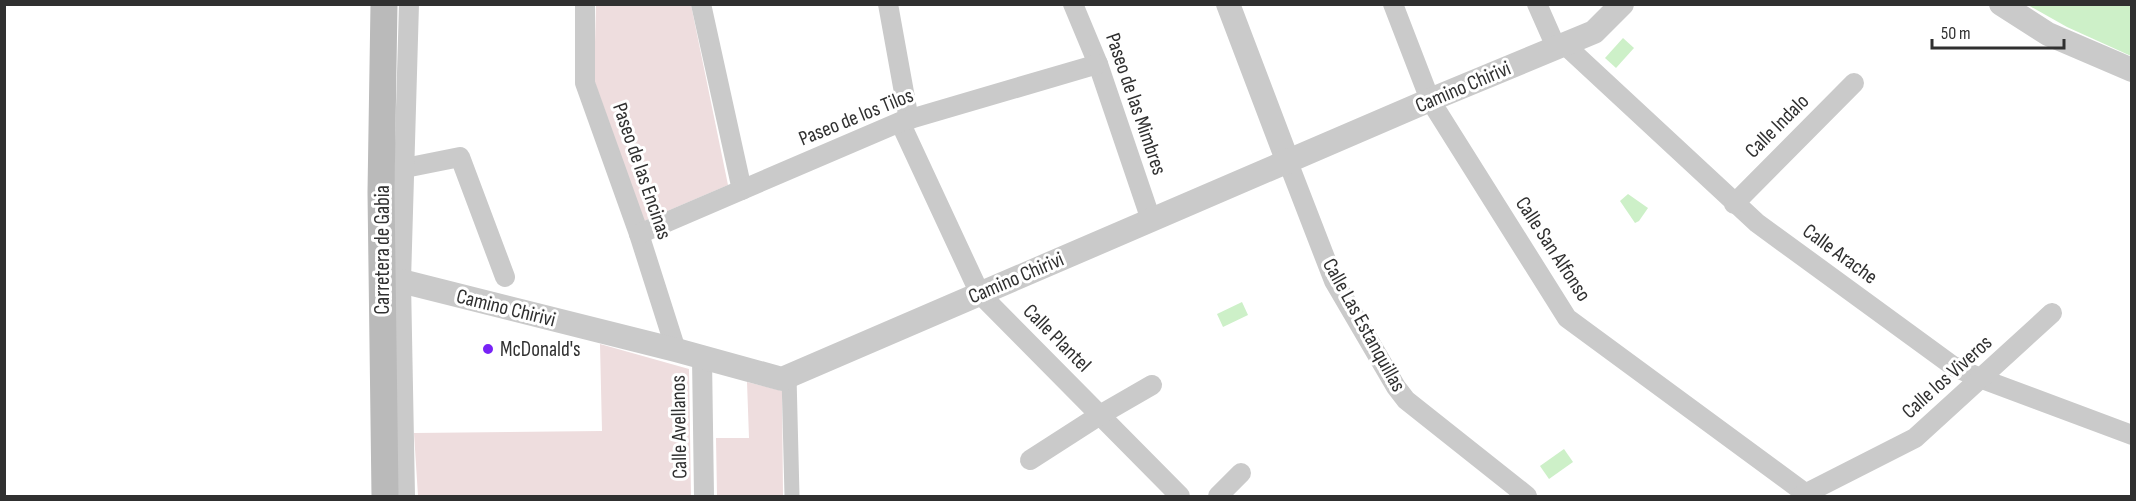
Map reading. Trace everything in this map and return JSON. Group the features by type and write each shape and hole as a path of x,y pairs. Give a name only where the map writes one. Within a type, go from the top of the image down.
{"main road":[{"name":"Carretera de Gabia","path":"384,4 392,280 385,496"}],"street":[{"path":"405,496 392,280 405,168 409,4"},
{"name":"Paseo de las Encinas","path":"585,4 585,82 639,234 676,350"},
{"path":"701,4 742,190"},
{"name":"Calle Plantel","path":"888,4 904,121 980,294 1180,496"},
{"name":"Paseo de las Mimbres","path":"1073,4 1098,64 1151,220"},
{"name":"Calle Las Estanquillas","path":"1228,4 1334,281 1396,387 1406,400 1527,496"},
{"name":"Calle San Alfonso","path":"1393,4 1430,100 1566,318 1805,496"},
{"name":"Calle Arache","path":"1537,4 1560,46 1734,204 1953,366 2132,435"},
{"name":"Camino Chirivi","path":"392,280 676,350 782,379 1430,100 1594,32 1622,4"},
{"path":"2001,4 2048,33 2132,70"},
{"name":"Paseo de los Tilos","path":"639,234 904,121 1098,64"},
{"name":"Calle Indalo","path":"1734,204 1854,83"},
{"path":"405,168 460,157 505,277"},
{"name":"Calle los Viveros","path":"1805,496 1916,438 2052,313"},
{"name":"Calle Avellanos","path":"702,358 704,496"},
{"path":"789,376 792,496"},
{"path":"1030,460 1152,385"},
{"path":"1218,496 1240,473"}],"shaded area":[{"path":"596,5 691,5 728,185 644,221 594,80"},
{"path":"2028,5 2131,5 2131,56 2067,27"},
{"path":"1623,38 1634,48 1616,68 1605,58"},
{"path":"1628,194 1648,208 1635,223 1620,201"},
{"path":"1242,302 1248,315 1223,327 1217,314"},
{"path":"600,344 689,369 691,496 418,496 414,433 602,431"},
{"path":"747,382 782,391 783,496 717,496 716,438 749,438"},
{"path":"1564,449 1573,462 1549,479 1540,466"}],"place":[{"name":"McDonald's","path":"488,349"}]}
